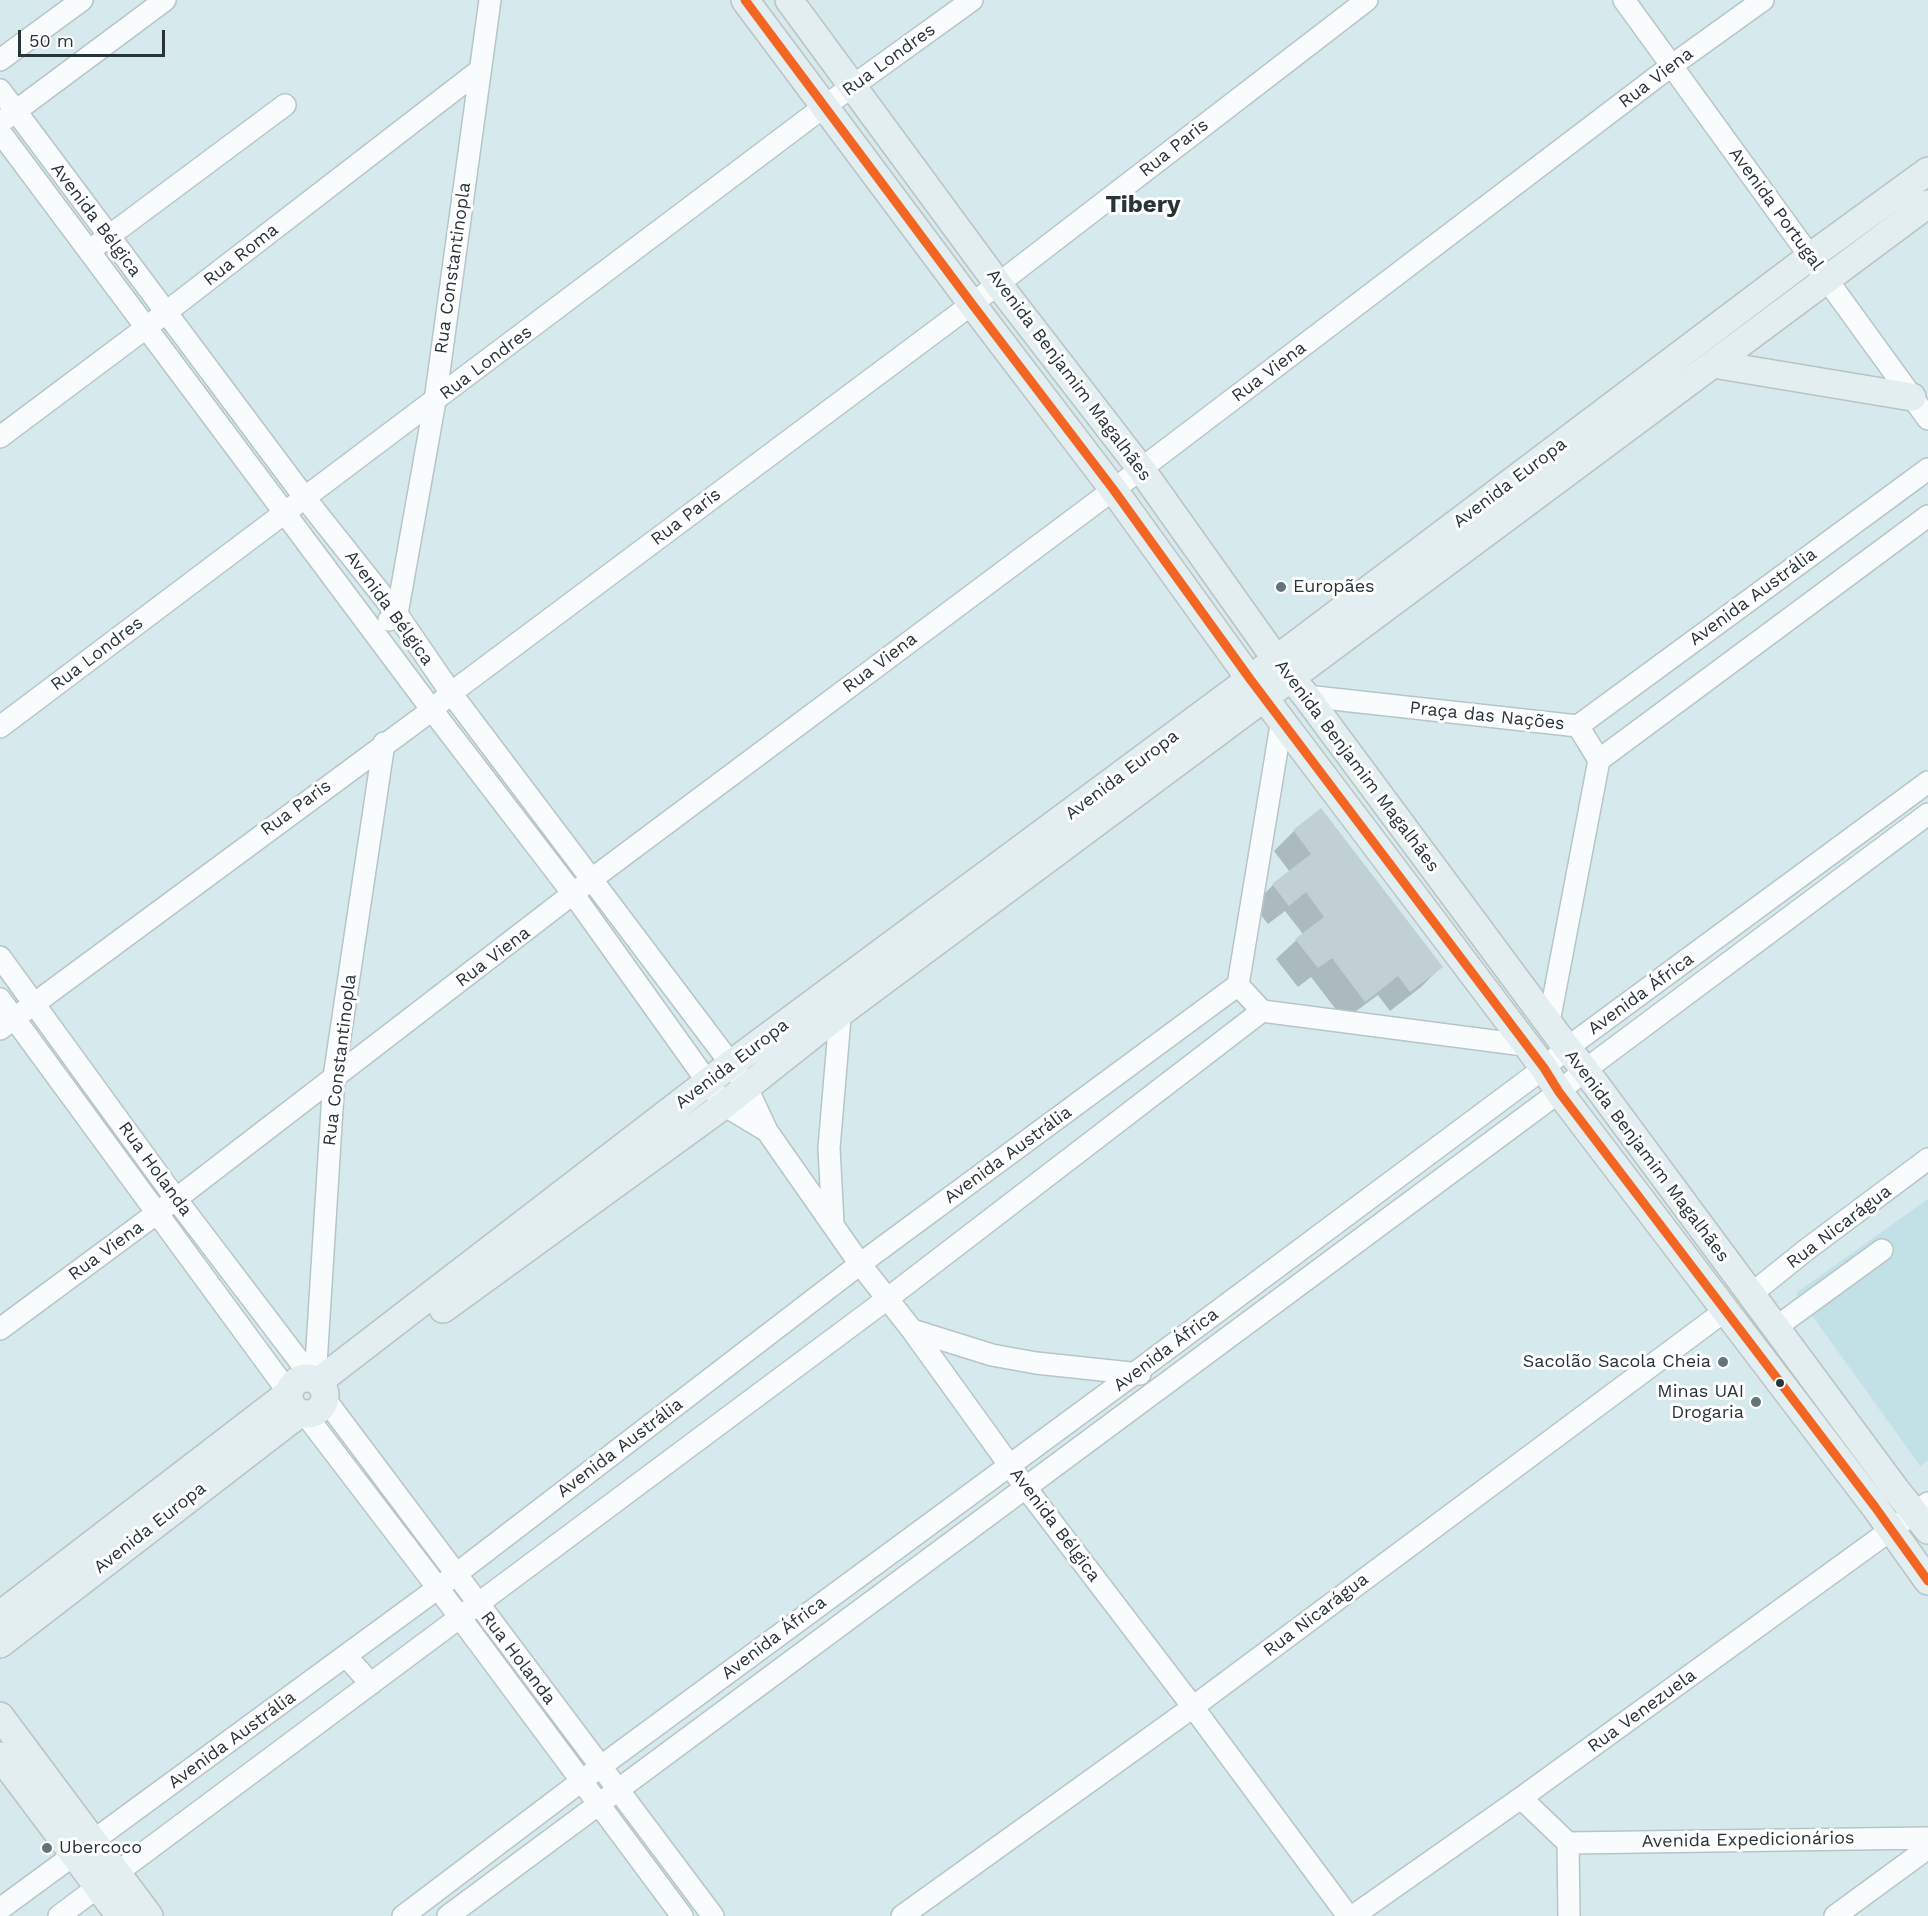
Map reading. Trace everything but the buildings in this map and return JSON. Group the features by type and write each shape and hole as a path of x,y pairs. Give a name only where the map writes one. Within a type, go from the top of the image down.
{"main road":[{"name":"Avenida Benjamim Magalhães","path":"745,0 1113,489 1258,689 1524,1045 1544,1068 1559,1092 1855,1479 1928,1581"},
{"name":"Avenida Benjamim Magalhães","path":"789,0 854,85 998,284 1141,469 1291,678 1896,1490 1924,1515"},
{"name":"Avenida Europa","path":"1291,678 1811,256 1928,171"},
{"name":"Avenida Europa","path":"0,1644 309,1394 731,1064 847,979 1258,689 1291,678 1928,204"},
{"path":"1713,364 1912,397"},
{"name":"Avenida Europa","path":"0,1615 309,1394 724,1105 1258,689"},
{"path":"1363,828 1391,811"},
{"path":"0,1716 84,1848"},
{"path":"0,1756 84,1848 108,1879 150,1916"},
{"path":"108,1879 120,1916"}],"street":[{"path":"0,60 82,0"},
{"path":"8,117 165,0"},
{"name":"Rua Constantinopla","path":"397,614 435,401 490,0"},
{"name":"Rua Londres","path":"0,727 825,106 972,0"},
{"name":"Rua Paris","path":"7,1023 384,743 432,710 451,693 972,304 1367,0"},
{"name":"Avenida Portugal","path":"1624,0 1928,419"},
{"name":"Rua Viena","path":"0,1329 176,1199 574,896 592,879 1141,469 1671,66 1762,0"},
{"name":"Rua Roma","path":"0,437 147,327 480,70"},
{"name":"Avenida Bélgica","path":"0,90 8,117 108,236 305,498 397,614 451,693 731,1064 746,1086 767,1131 860,1264 912,1330 1026,1488 1348,1916"},
{"path":"89,250 285,105"},
{"name":"Avenida Bélgica","path":"0,132 432,710 574,896 724,1105 767,1131"},
{"name":"Avenida Austrália","path":"1578,726 1928,469"},
{"path":"1549,1022 1599,760 1928,516"},
{"path":"375,631 397,614"},
{"name":"Praça das Nações","path":"1291,678 1578,726 1599,760"},
{"path":"1282,719 1238,985 1262,1011 1524,1045"},
{"name":"Rua Constantinopla","path":"309,1394 334,1077 384,743"},
{"name":"Avenida África","path":"403,1916 600,1767 1135,1373 1544,1068 1567,1048 1928,782"},
{"name":"Avenida África","path":"448,1916 1559,1092 1585,1070 1928,814"},
{"name":"Rua Holanda","path":"0,957 176,1199 438,1588 681,1916"},
{"path":"833,1224 829,1148 839,1014 847,979"},
{"name":"Avenida Austrália","path":"0,1909 438,1588 860,1264 1238,985"},
{"name":"Rua Holanda","path":"0,999 7,1023 157,1213 456,1574 713,1916"},
{"name":"Avenida Austrália","path":"59,1916 887,1299 1262,1011"},
{"name":"Rua Nicarágua","path":"1750,1295 1928,1159"},
{"path":"1775,1328 1882,1250"},
{"path":"1283,1262 1300,1284"},
{"name":"Rua Nicarágua","path":"902,1916 1193,1707 1726,1310"},
{"path":"912,1330 992,1355 1036,1363 1174,1377"},
{"name":"Rua Venezuela","path":"1353,1916 1521,1798 1891,1530 1924,1515"},
{"path":"346,1656 371,1684"},
{"path":"1521,1798 1568,1843 1569,1916"},
{"name":"Avenida Expedicionários","path":"1568,1843 1928,1838"},
{"path":"1834,1916 1928,1848"}],"shaded area":[{"path":"1928,1199 1928,1461 1920,1466 1796,1293"}],"transit line":[{"path":"745,0 1113,489 1250,679 1544,1068 1559,1092 1875,1507 1928,1581"}],"place":[{"name":"Europães","path":"1281,587"},
{"name":"Sacolão Sacola Cheia","path":"1723,1362"},
{"name":"Minas UAI Drogaria","path":"1756,1402"},
{"name":"Ubercoco","path":"47,1848"}],"district":[{"name":"Tibery","path":"1143,205"}]}
